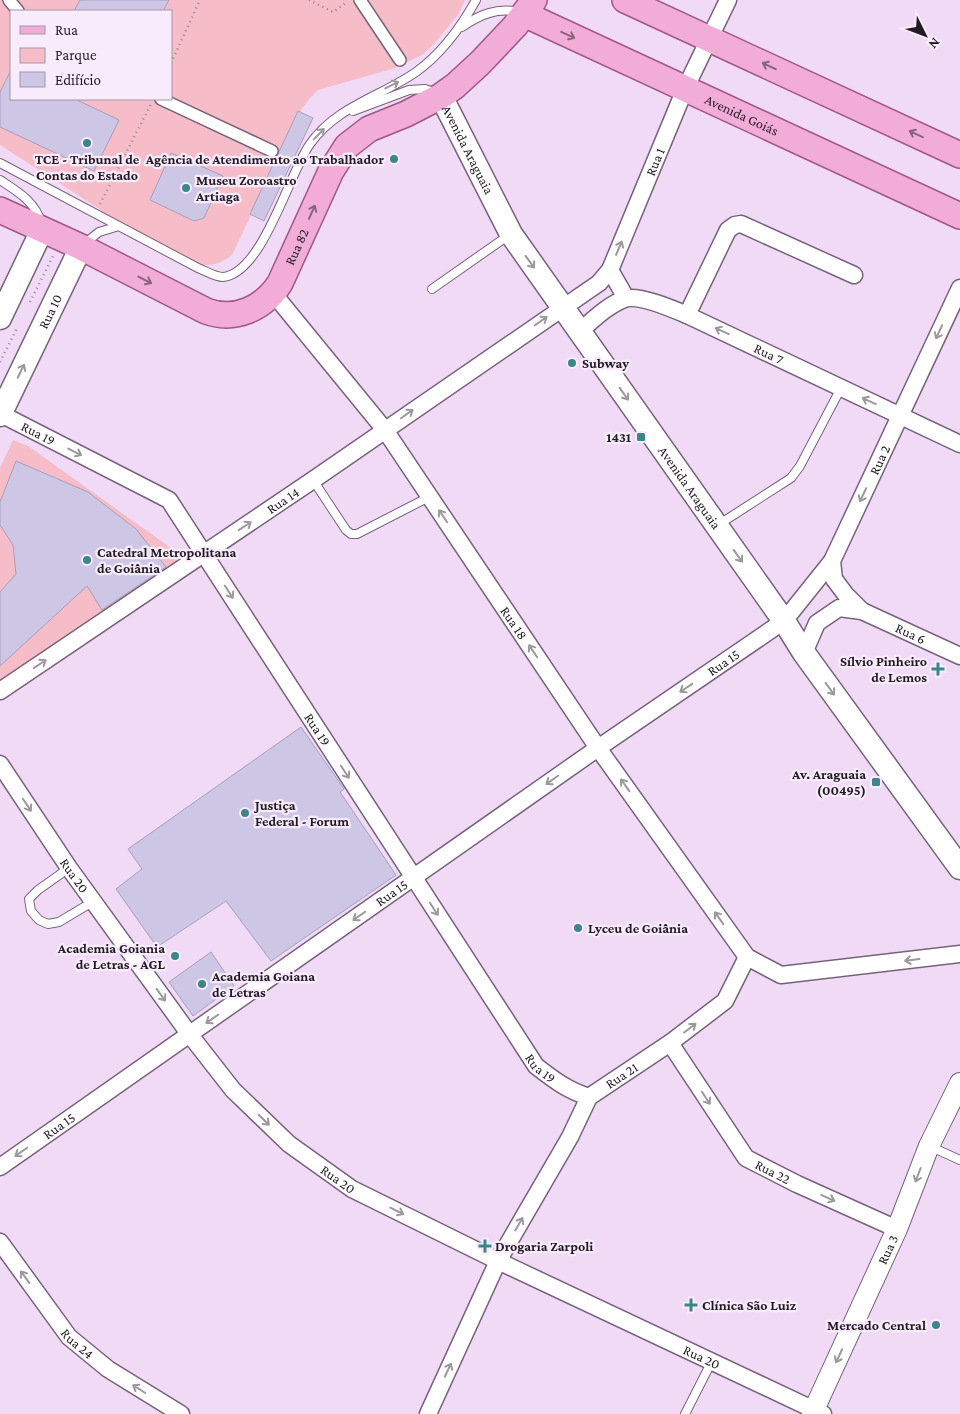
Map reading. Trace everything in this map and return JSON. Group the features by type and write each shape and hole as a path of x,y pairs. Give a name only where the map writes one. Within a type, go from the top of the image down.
{"main road":[{"path":"624,0 710,38 960,155"},
{"name":"Avenida Goiás","path":"529,7 685,89 960,216"},
{"name":"Rua 82","path":"0,210 81,247 213,313 225,315 244,312 263,302 273,293 284,276 331,170 347,146 369,129 406,114 441,96 455,86 480,63 529,7"},
{"name":"Avenida Araguaia","path":"441,96 511,234 784,621 804,653 960,868"},
{"path":"829,156 852,156 960,206"},
{"path":"0,318 42,230"},
{"name":"Rua 10","path":"0,414 81,247"}],"street":[{"path":"9,0 17,10"},
{"path":"360,0 400,60"},
{"name":"Rua 1","path":"562,306 599,282 610,270 685,89 728,0"},
{"path":"163,100 272,151"},
{"path":"687,314 728,230 736,225 741,224 854,275"},
{"path":"580,331 604,310 626,298 610,270"},
{"name":"Rua 2","path":"784,621 832,561 960,288"},
{"name":"Rua 18","path":"273,293 385,430 598,748 747,958"},
{"name":"Rua 7","path":"626,298 646,300 687,314 960,444"},
{"name":"Rua 14","path":"0,691 205,554 562,306"},
{"name":"Rua 19","path":"0,414 169,500 536,1066 572,1092 589,1097"},
{"name":"Rua 6","path":"832,561 834,579 862,611"},
{"name":"Rua 6","path":"804,653 817,623 839,608 862,611 960,656"},
{"name":"Rua 15","path":"0,1167 598,748 784,621"},
{"name":"Rua 20","path":"0,764 69,868 190,1035 233,1090 289,1144 352,1189 498,1261 816,1412"},
{"path":"747,958 782,975 960,954"},
{"name":"Rua 21","path":"589,1097 670,1043 724,1001 747,958"},
{"name":"Rua 22","path":"670,1043 746,1158 797,1184 897,1229"},
{"name":"Rua 3","path":"816,1412 897,1229 930,1146 960,1083"},
{"path":"428,1414 498,1261 570,1136 589,1097"},
{"name":"Rua 24","path":"0,1242 69,1337 108,1369 181,1414"}],"lane":[{"path":"0,163 218,276 225,276 235,272 248,261 266,237 298,165 310,144 335,119 359,103 414,73 432,59 454,33 476,0"},
{"path":"454,33 472,20 492,12 529,7"},
{"path":"335,119 409,90 425,89 441,96"},
{"path":"0,180 24,195 38,213 42,230"},
{"name":"Rua 10","path":"81,247 99,232 119,226"},
{"path":"432,289 511,234"},
{"path":"717,526 791,478 800,466 841,388"},
{"path":"312,480 346,530 351,534 357,534 429,497"},
{"path":"69,868 38,890 30,899 30,911 39,920 48,924 59,922 94,901"},
{"path":"930,1146 960,1160"},
{"path":"685,1414 712,1361"}],"path":[{"path":"172,61 200,0"},
{"path":"309,0 334,12 350,0"}],"green space":[{"path":"0,0 465,0 458,15 422,55 392,69 318,90 309,99 301,110 232,255 224,260 210,265 201,265 119,226 101,210 0,145"},
{"name":"Catedral Metropolitana de Goiânia","path":"13,440 28,446 185,558 0,695 0,468"}],"building":[{"path":"80,0 169,0 164,10 75,10"},
{"path":"10,72 10,100 77,100 119,120 94,171 0,127 0,92"},
{"path":"298,111 313,118 264,221 250,214"},
{"name":"Museu Zoroastro Artiaga","path":"171,153 223,176 204,218 194,221 150,200"},
{"name":"Catedral Metropolitana de Goiânia","path":"16,461 88,492 136,529 166,567 102,610 87,586 0,666 0,592 16,574 13,545 0,525 0,502"},
{"name":"Justiça Federal - Forum","path":"301,727 344,789 340,792 396,875 271,961 226,901 157,947 116,889 142,869 128,849"},
{"name":"Academia Goiana de Letras","path":"211,952 234,986 193,1016 169,982"}],"place":[{"name":"TCE - Tribunal de Contas do Estado","path":"87,143"},
{"name":"Agência de Atendimento ao Trabalhador","path":"394,159"},
{"name":"Museu Zoroastro Artiaga","path":"186,188"},
{"name":"Subway","path":"572,363"},
{"name":"1431","path":"641,437"},
{"name":"Catedral Metropolitana de Goiânia","path":"87,560"},
{"name":"Sílvio Pinheiro de Lemos","path":"938,669"},
{"name":"Av. Araguaia (00495)","path":"876,782"},
{"name":"Justiça Federal - Forum","path":"245,813"},
{"name":"Lyceu de Goiânia","path":"578,928"},
{"name":"Academia Goiania de Letras - AGL","path":"175,956"},
{"name":"Academia Goiana de Letras","path":"202,984"},
{"name":"Drogaria Zarpoli","path":"485,1246"},
{"name":"Clínica São Luiz","path":"691,1305"},
{"name":"Mercado Central","path":"936,1325"}]}
